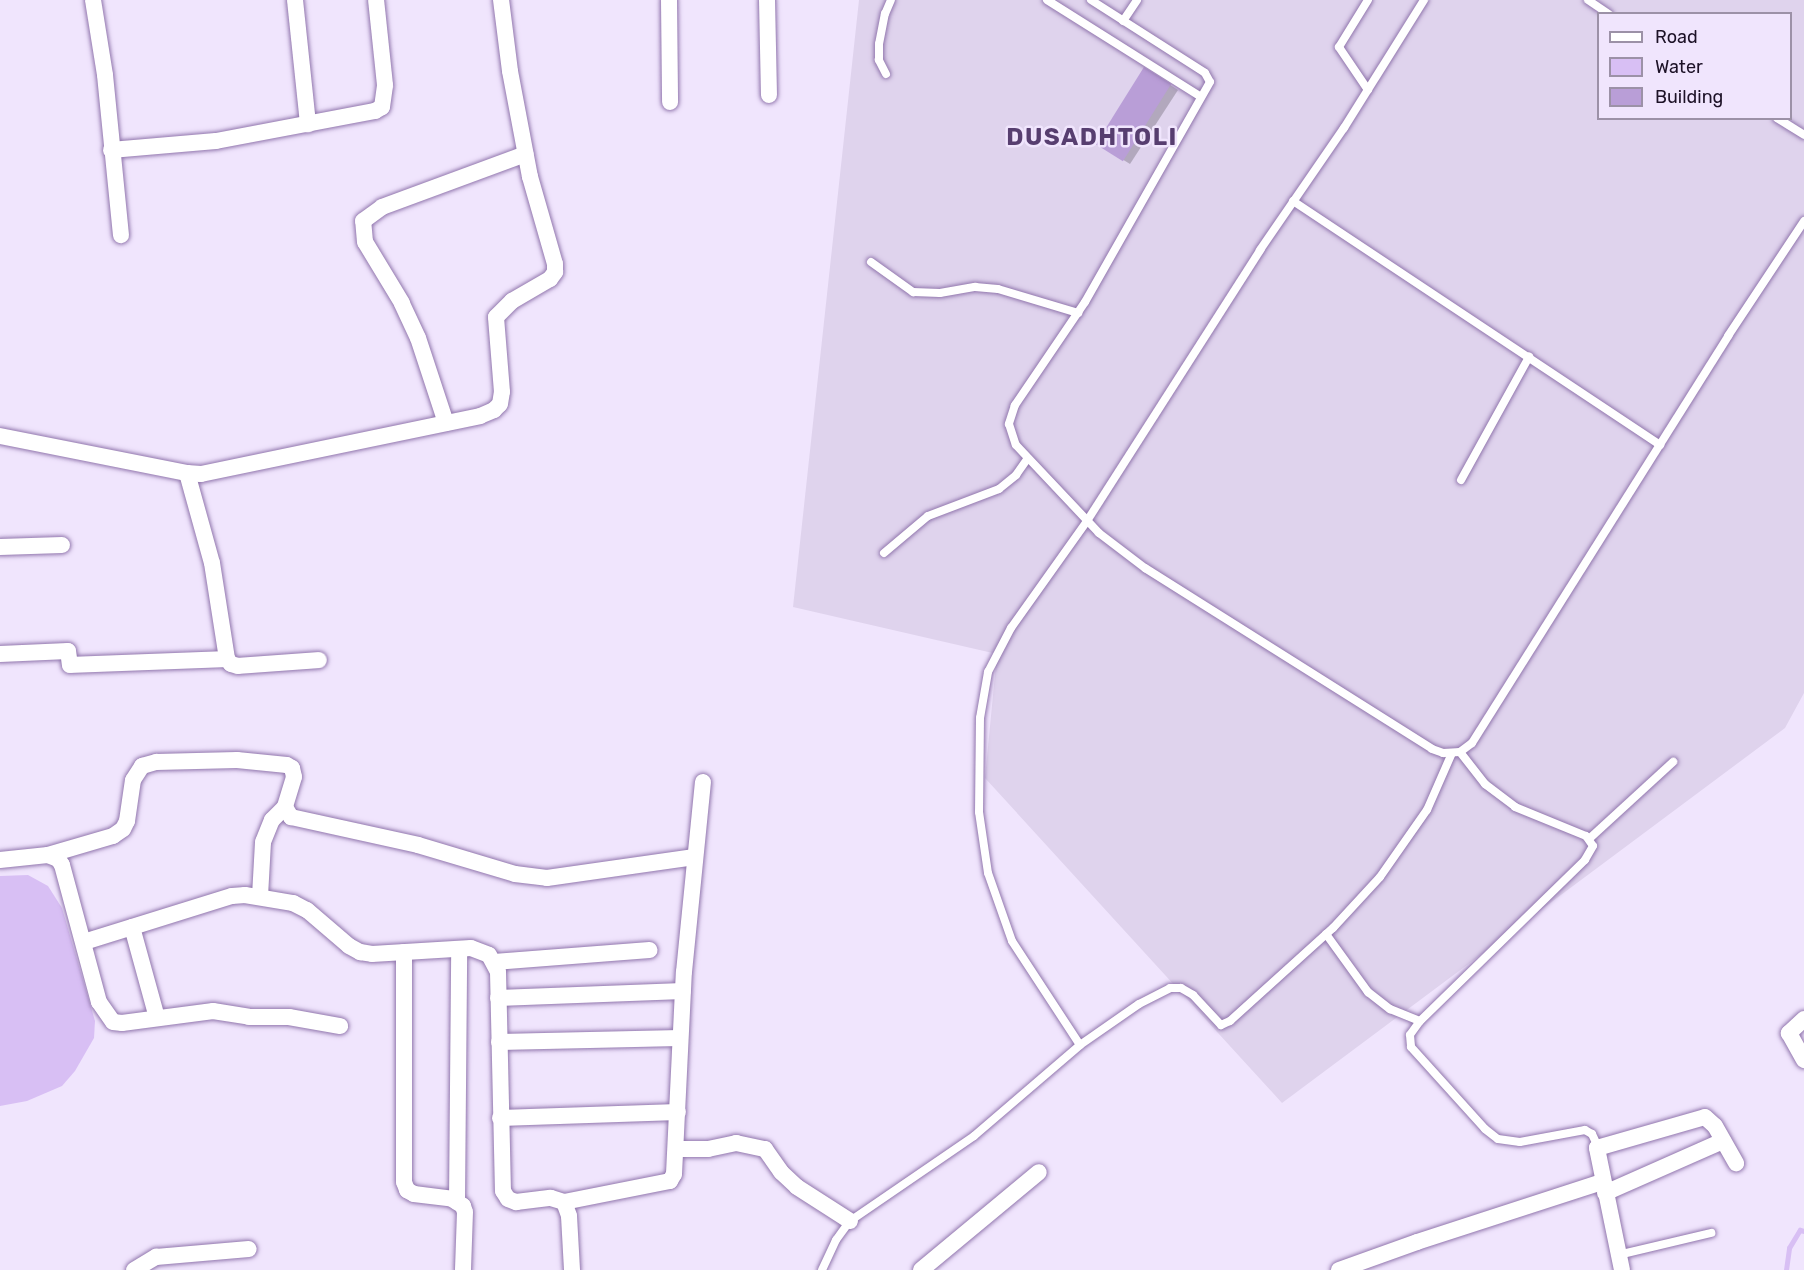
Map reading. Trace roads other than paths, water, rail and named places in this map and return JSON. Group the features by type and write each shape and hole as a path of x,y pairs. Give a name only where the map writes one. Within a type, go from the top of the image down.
{"street":[{"path":"93,0 105,75 121,235"},
{"path":"295,0 308,124"},
{"path":"111,150 216,141 375,111 382,107 385,85 376,0"},
{"path":"0,436 187,473 213,472 480,416 494,410 500,404 502,392 496,317 507,305 550,279 555,272 553,255 525,154 510,71 501,0"},
{"path":"669,0 670,102"},
{"path":"767,0 769,95"},
{"path":"446,423 418,338 402,303 365,242 363,221 382,207 525,154"},
{"path":"187,473 212,563 226,658 231,664 238,666 318,660"},
{"path":"0,547 62,545"},
{"path":"0,654 68,651 70,665 226,658"},
{"path":"0,860 48,855 113,836 123,829 127,821 135,772 142,766 156,762 237,760 287,765 292,768 294,777 285,807 272,820 263,842 260,896"},
{"path":"84,942 232,896 260,896 293,903 307,910 338,938 360,952 459,949 481,951 494,962 498,972 501,1179 508,1199 516,1202 551,1198 564,1202 670,1181 674,1174 677,1149 682,990 703,782"},
{"path":"285,807 291,818 301,821 418,845 530,877 547,878 695,857"},
{"path":"48,855 58,859 62,865 99,1002 113,1022 213,1011 249,1017 289,1017 340,1026"},
{"path":"132,927 157,1018"},
{"path":"459,949 458,1202 465,1212 463,1270"},
{"path":"494,962 650,950"},
{"path":"404,952 404,1182 407,1190 414,1194 458,1202"},
{"path":"498,998 682,990"},
{"path":"1804,1019 1789,1033 1804,1060"},
{"path":"499,1042 680,1038"},
{"path":"500,1118 678,1112"},
{"path":"1619,1266 1596,1150 1598,1147 1705,1117 1715,1126 1736,1163"},
{"path":"1345,1269 1604,1188 1723,1141"},
{"path":"677,1149 708,1149 736,1143 765,1149 781,1172 797,1187 850,1221"},
{"path":"921,1270 1039,1172"},
{"path":"564,1202 569,1216 572,1270"},
{"path":"134,1270 156,1257 249,1249"}],"lane":[{"path":"886,74 879,60 879,45 891,0"},
{"path":"1047,0 1201,97"},
{"path":"1091,0 1208,76 1209,86 1078,314 1011,414 1011,435 1027,459 1087,521 1145,568 1432,749 1456,753 1485,784 1515,807 1590,838 1593,846 1585,860 1420,1021 1410,1035 1411,1047 1492,1136 1504,1142 1520,1142 1585,1130 1593,1134 1598,1147"},
{"path":"1123,21 1137,0"},
{"path":"1368,0 1339,47 1368,90"},
{"path":"1080,1045 1012,941 995,898 983,844 979,812 983,690 997,652 1087,521 1293,201 1368,90 1424,0"},
{"path":"1588,0 1606,12"},
{"path":"1781,120 1804,135"},
{"path":"1293,201 1660,445"},
{"path":"822,1270 836,1240 850,1221 974,1136 1080,1045 1138,1004 1176,987 1193,995 1219,1023 1225,1024 1326,934 1380,877 1411,835 1456,753 1472,743 1804,221"},
{"path":"870,262 914,292 940,293 975,287 998,289 1078,314"},
{"path":"1461,480 1528,357"},
{"path":"884,553 928,516 999,489 1016,475 1027,459"},
{"path":"1590,838 1672,762"},
{"path":"1326,934 1368,993 1390,1009 1420,1021"},
{"path":"1619,1266 1711,1233"}],"water":[{"path":"28,875 48,886 62,908 95,1021 94,1038 75,1071 62,1086 27,1101 0,1106 0,876"}],"waterway":[{"path":"1786,1270 1789,1248 1800,1230 1804,1231"}],"district":[{"name":"DUSADHTOLI","path":"1092,138"}]}
